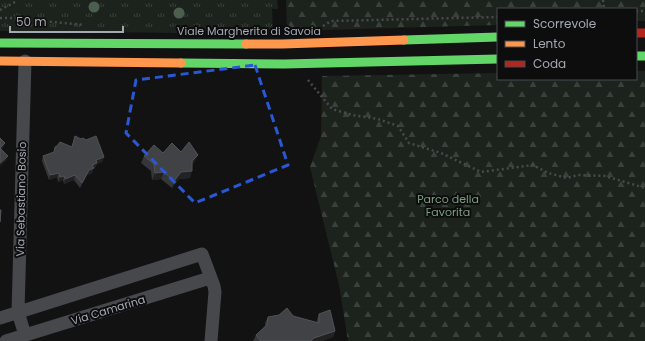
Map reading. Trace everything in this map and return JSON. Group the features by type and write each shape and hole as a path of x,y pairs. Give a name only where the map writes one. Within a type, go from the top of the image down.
{"street":[{"name":"Viale Margherita di Savoia","path":"0,43 282,44 497,37"},
{"path":"0,61 292,64 497,59"},
{"name":"Via Sebastiano Bosio","path":"25,61 18,312 25,335"},
{"path":"0,318 202,254 214,286 211,341"},
{"name":"Via Camarina","path":"6,341 210,278"}],"path":[{"path":"0,10 16,0"},
{"path":"321,27 331,21 497,16"},
{"path":"305,76 332,109 352,115 378,119 398,126 409,143 441,153 481,172 533,165 548,173 567,178 578,175 605,176 645,188"}],"highlighted area":[{"path":"255,65 288,165 195,203 126,133 136,80"}],"green space":[{"path":"0,0 277,0 278,9 272,9 273,34 0,31"},
{"path":"286,0 645,0 645,21 637,21 637,8 497,8 497,25 287,31"},
{"name":"Parco della Favorita","path":"637,71 645,71 645,341 348,341 339,285 310,167 321,136 322,76 497,73 497,80 637,80"}],"building":[{"path":"75,136 86,140 96,136 104,157 96,160 97,163 92,165 94,168 89,170 82,183 75,175 65,179 64,176 60,177 59,173 50,175 43,156 54,152 55,147 60,142 72,147"},
{"path":"0,138 5,143 0,148"},
{"path":"189,142 198,155 192,161 192,171 181,172 174,181 164,172 155,173 154,164 144,156 154,145 163,153 172,143 181,152"},
{"path":"0,148 8,156 0,163"},
{"path":"287,308 293,316 319,323 319,314 330,310 335,331 314,338 311,341 261,341 256,335 267,325 268,317 279,315"}],"traffic: fast":[{"path":"404,40 497,37"},
{"path":"0,43 246,44"},
{"path":"637,56 645,56"},
{"path":"181,63 284,64 497,59"}],"traffic: slow":[{"path":"246,44 404,40"},
{"path":"0,61 181,63"}],"traffic: jam":[{"path":"637,33 645,33"}]}
